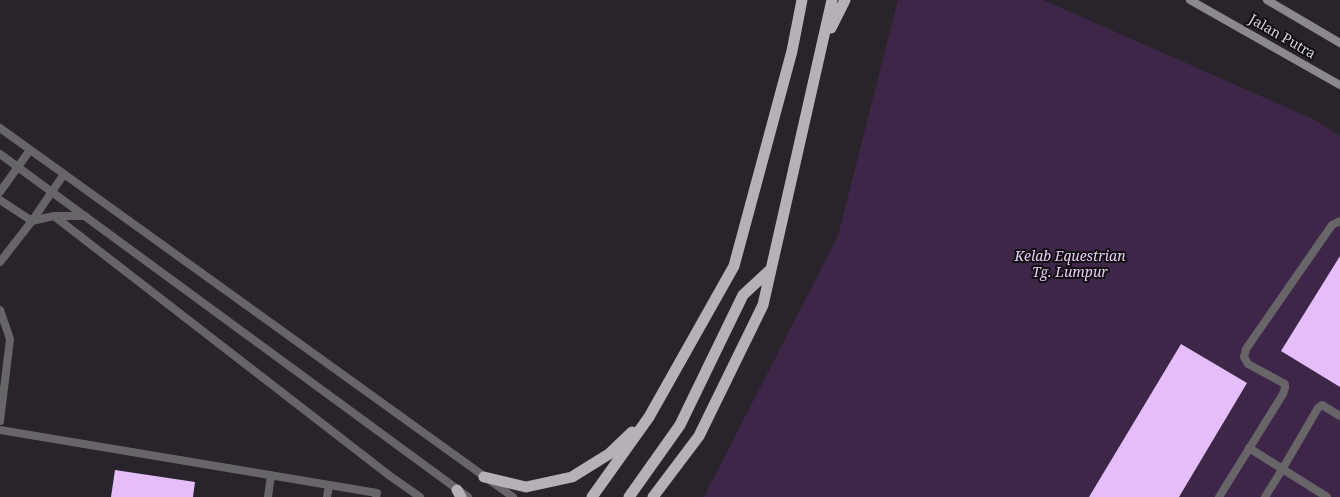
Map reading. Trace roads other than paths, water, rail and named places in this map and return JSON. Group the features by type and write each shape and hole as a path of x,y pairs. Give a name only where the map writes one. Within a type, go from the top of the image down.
{"highway":[{"path":"592,497 649,417 734,266 792,52 802,0"},
{"path":"653,497 699,436 763,305 832,0"},
{"path":"822,46 845,0"},
{"path":"629,497 680,425 743,295 770,269"},
{"path":"484,477 526,487 572,478 608,454 649,417"}],"main road":[{"name":"Jalan Putra","path":"1190,0 1340,85"},
{"name":"Jalan Putra","path":"1267,0 1340,43"}],"street":[{"path":"0,128 513,497"},
{"path":"0,192 30,150"},
{"path":"0,154 459,493 468,497"},
{"path":"0,262 32,221 64,174"},
{"path":"0,200 32,221 54,216 85,216"},
{"path":"54,216 384,471 420,497"},
{"path":"1219,497 1283,394 1285,388 1285,384 1248,364 1244,357 1246,349 1332,225 1340,221"},
{"path":"0,310 10,339 0,421"},
{"path":"1265,497 1318,408 1322,405 1340,416"},
{"path":"0,430 377,493 376,497"},
{"path":"1249,448 1283,468 1326,497"},
{"path":"268,497 271,475"},
{"path":"327,497 329,485"}],"park label":[{"name":"Kelab Equestrian Tg. Lumpur","path":"1070,266"}]}
